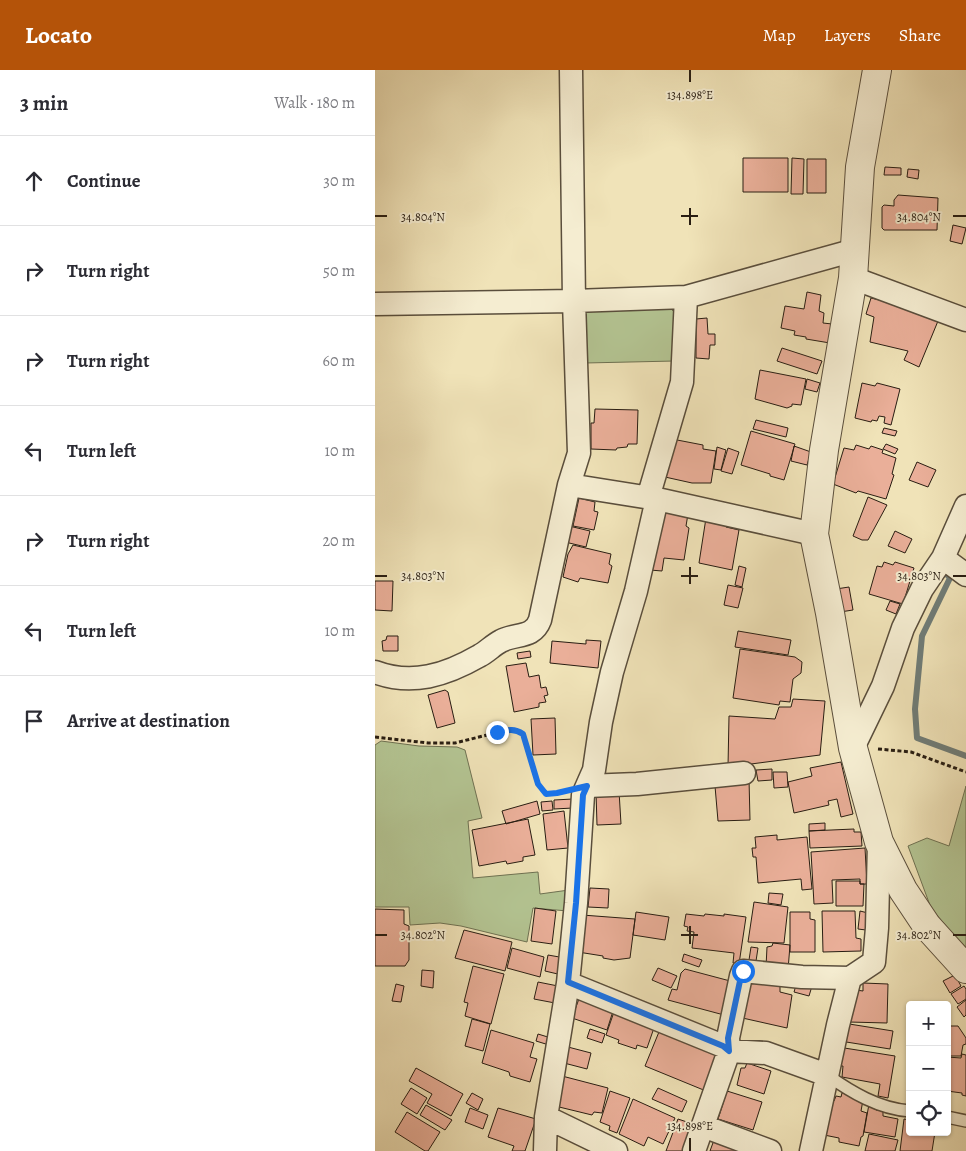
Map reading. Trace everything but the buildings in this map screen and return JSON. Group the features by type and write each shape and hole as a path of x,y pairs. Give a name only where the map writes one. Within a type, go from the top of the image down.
{"street":[{"path":"375,672 402,679 418,679 432,676 479,656 502,640 529,633 537,628 549,582 569,485 579,453 574,302 571,70"},
{"path":"877,70 861,167 853,278 824,450 814,534 830,613 853,748 879,842 903,890 927,926 966,969"},
{"path":"375,304 574,302 686,297 855,250"},
{"path":"853,278 966,320"},
{"path":"545,1151 546,1117 568,982 576,903 583,795 594,770 601,722 612,672 636,591 653,499 682,382 686,297"},
{"path":"569,485 653,499 814,534"},
{"path":"853,748 883,686 903,628 921,589 943,558 966,506"},
{"path":"943,558 966,575"},
{"path":"587,786 646,783 744,773"},
{"path":"694,1151 729,1051 728,1038 743,971 802,977 850,978 874,962 877,928 879,842"},
{"path":"811,1151 850,978"},
{"path":"568,982 723,1046 729,1051 766,1053 827,1074"},
{"path":"546,1117 616,1151"},
{"path":"703,1126 770,1151"}],"lane":[{"path":"827,1074 847,1088 871,1100 896,1110 906,1111"},
{"path":"951,1118 966,1121"}],"path":[{"path":"375,737 428,743 455,743 511,729 517,730 523,734 538,784 546,794 587,786"},
{"path":"853,748 911,752 966,772"}],"green space":[{"path":"669,307 676,314 675,361 585,363 584,312"},
{"path":"381,741 419,746 457,747 465,750 482,818 468,821 473,878 538,872 540,894 569,890 568,911 533,908 527,942 461,926 440,923 410,925 409,907 375,907 375,745"},
{"path":"966,786 966,950 931,908 908,846 927,838 949,846"}],"waterway":[{"path":"943,570 950,578 922,636 915,709 917,738 966,756"}],"route":[{"path":"497,732 511,729 523,734 538,784 546,794 587,786 583,795 576,903 568,982 723,1046 729,1051 728,1038 743,971"}]}
